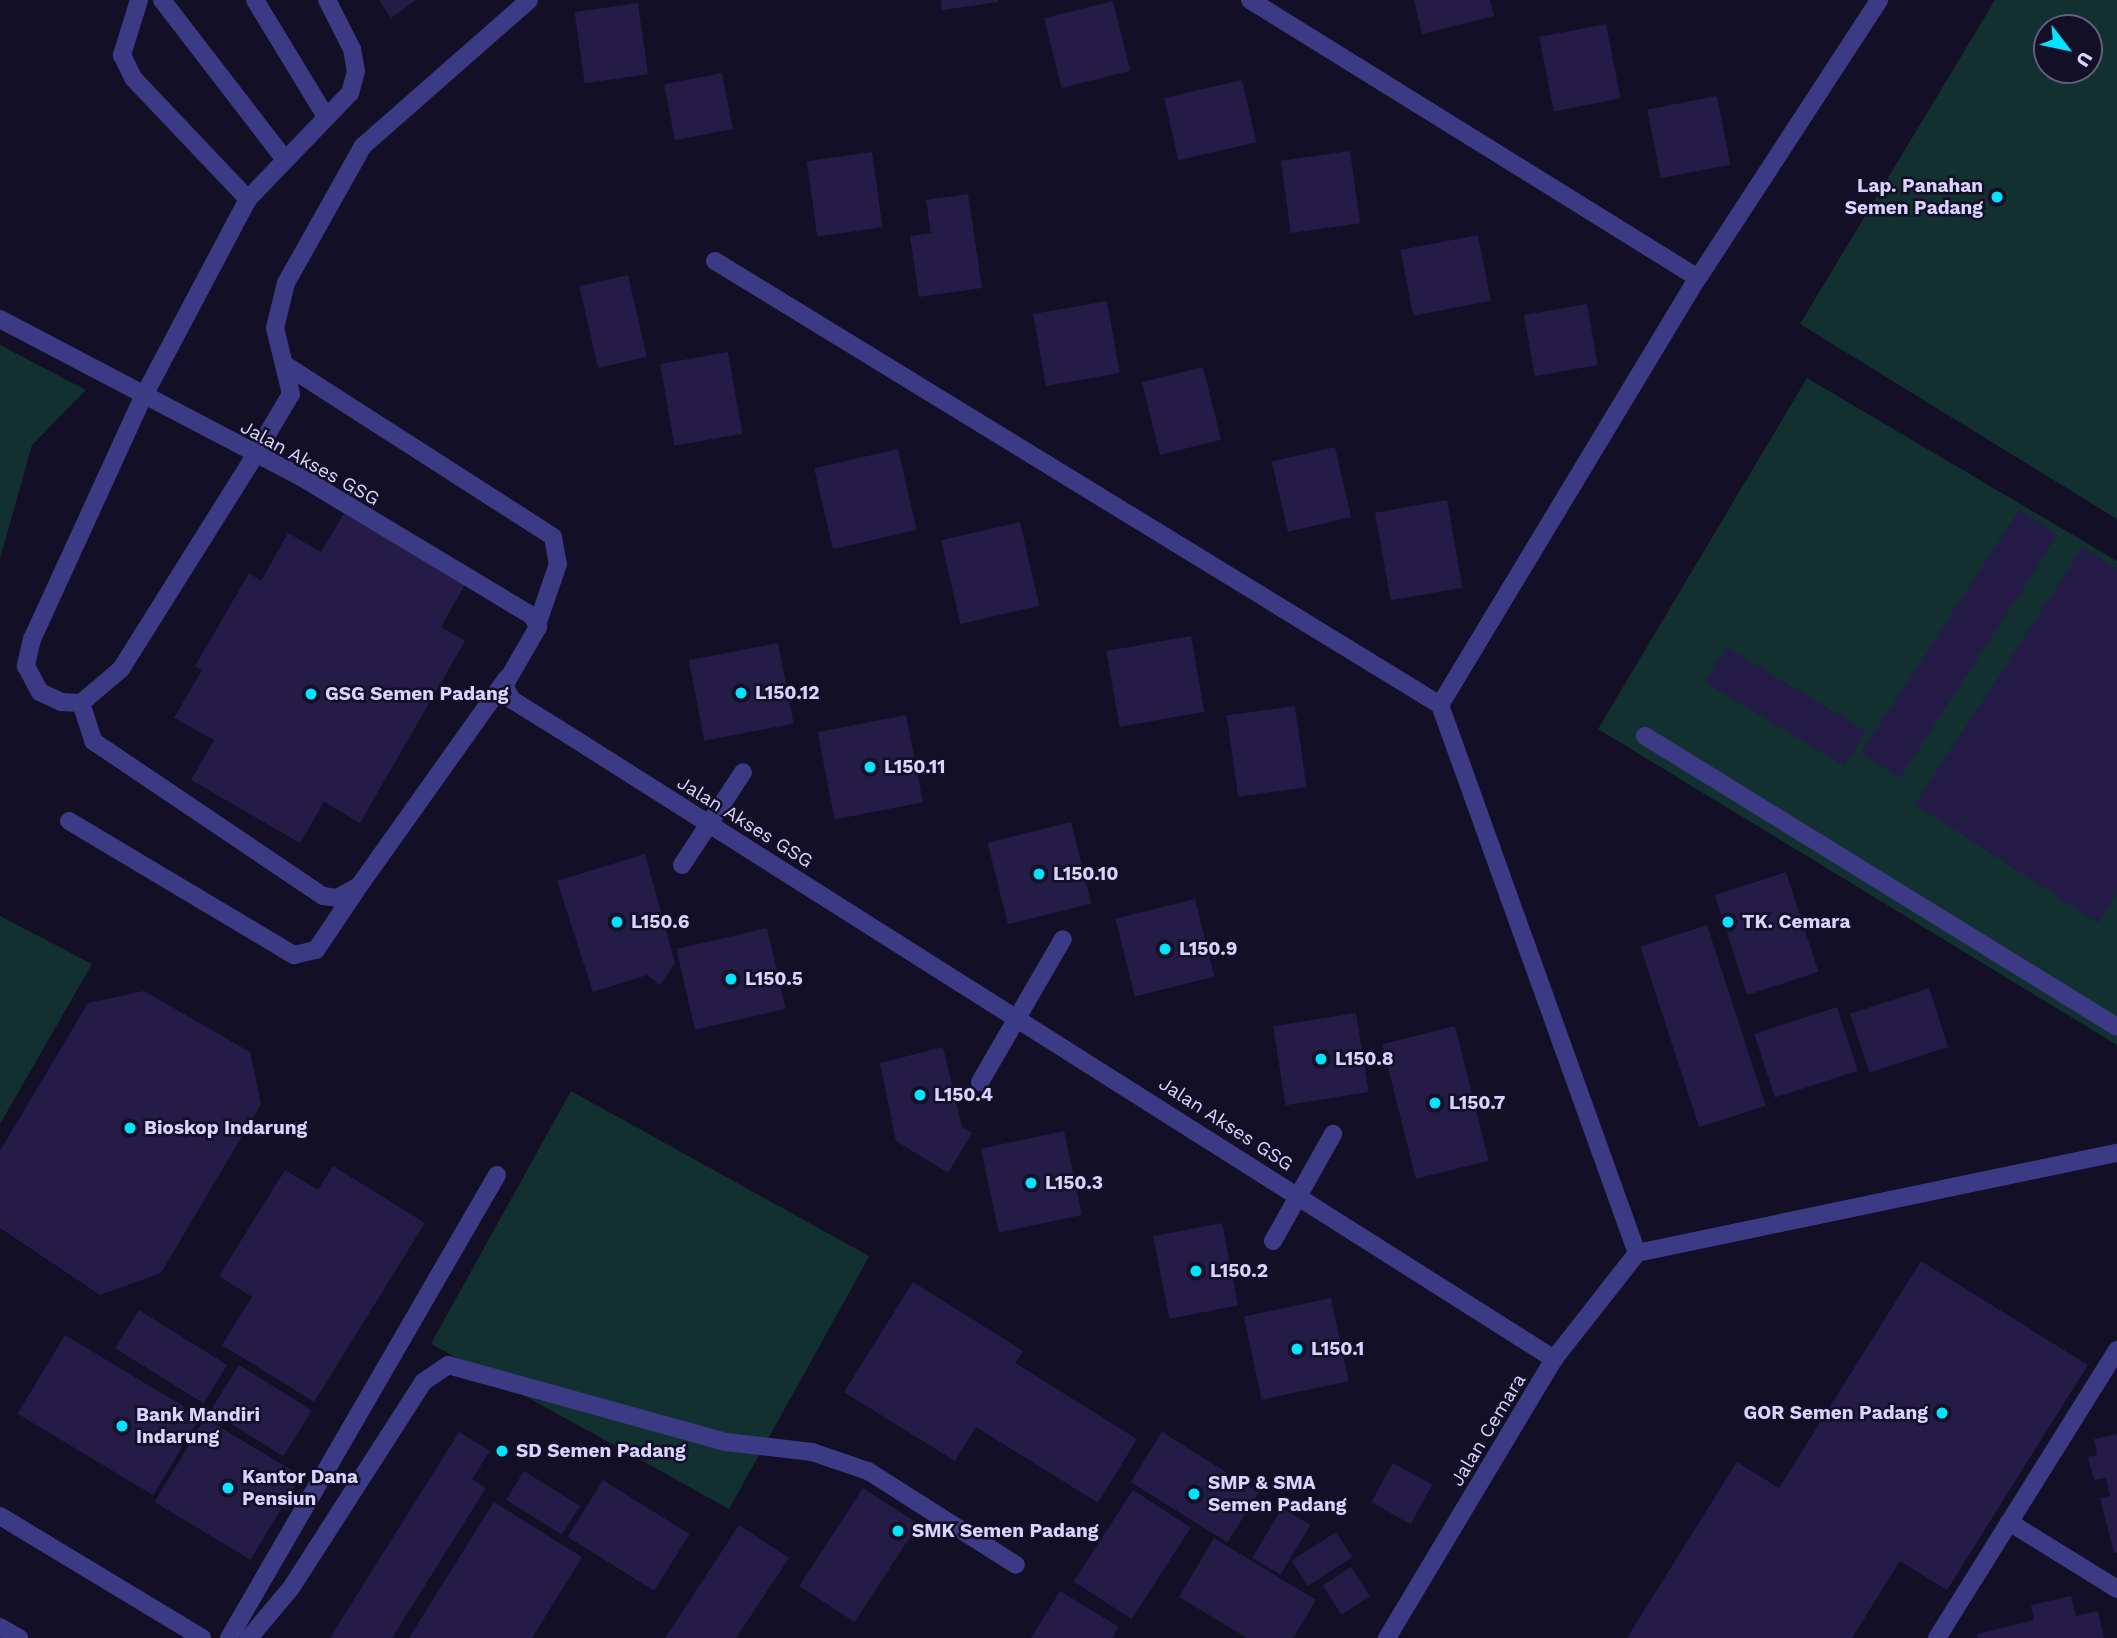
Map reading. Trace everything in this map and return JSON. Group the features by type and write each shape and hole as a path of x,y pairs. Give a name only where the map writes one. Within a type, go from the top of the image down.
{"street":[{"path":"139,0 122,55 133,78 248,199"},
{"path":"162,0 285,160"},
{"path":"255,0 326,117"},
{"path":"327,0 352,49 356,71 350,93 248,199 143,397 32,639 26,666 40,692 61,702 81,703 121,668 291,394 287,366 275,328 286,283 363,146 529,0"},
{"path":"1250,0 1698,278"},
{"path":"1440,705 1698,278 1879,0"},
{"path":"715,261 1440,705 1637,1252 2117,1153"},
{"name":"Jalan Akses GSG","path":"0,319 143,397 301,477 538,622"},
{"path":"69,821 294,956 316,950 506,678 538,622 558,564 553,537 287,366"},
{"name":"Jalan Akses GSG","path":"506,678 504,686 512,700 1020,1016 1555,1360"},
{"path":"81,703 93,741 323,896 337,898 359,886"},
{"path":"1645,736 2117,1027"},
{"path":"682,866 743,772"},
{"path":"980,1082 1063,939"},
{"path":"1273,1241 1333,1134"},
{"path":"229,1638 497,1175"},
{"name":"Jalan Cemara","path":"1387,1638 1555,1360 1637,1252"},
{"path":"1937,1638 2117,1350"},
{"path":"249,1638 291,1588 422,1382 448,1365 726,1442 812,1452 867,1471 1016,1565"},
{"path":"0,1516 202,1638"},
{"path":"2009,1522 2117,1589"},
{"path":"0,1627 19,1638"}],"green space":[{"name":"Lap. Panahan Semen Padang","path":"1995,0 2117,0 2117,519 1800,324"},
{"path":"0,345 86,390 32,445 0,559"},
{"path":"1807,378 2117,561 2117,1045 1598,729"},
{"path":"0,916 92,964 0,1124"},
{"path":"571,1091 869,1256 729,1509 431,1344"}],"building":[{"path":"379,0 416,0 391,18"},
{"path":"941,0 998,0 998,2 942,10"},
{"path":"1414,0 1490,0 1494,16 1422,34"},
{"path":"1113,1 1130,71 1062,88 1044,18"},
{"path":"638,3 648,74 585,83 575,12"},
{"path":"1606,24 1621,99 1554,112 1539,37"},
{"path":"722,73 733,129 675,140 664,84"},
{"path":"1242,80 1256,142 1178,160 1164,98"},
{"path":"1717,96 1730,165 1661,178 1647,110"},
{"path":"1350,151 1360,223 1291,233 1281,161"},
{"path":"872,152 883,227 817,236 807,161"},
{"path":"968,194 982,288 919,297 910,236 931,233 926,200"},
{"path":"1478,235 1491,301 1413,316 1400,250"},
{"path":"628,275 647,357 598,368 579,286"},
{"path":"1107,301 1120,373 1046,386 1033,314"},
{"path":"1587,304 1598,365 1535,376 1524,315"},
{"path":"728,352 742,434 674,446 660,364"},
{"path":"1203,367 1221,440 1160,455 1142,382"},
{"path":"1335,447 1351,517 1288,532 1272,462"},
{"path":"898,449 917,530 833,549 814,468"},
{"path":"1447,500 1462,588 1391,600 1375,513"},
{"path":"2019,510 2058,535 1900,778 1861,753"},
{"name":"GSG Semen Padang","path":"345,512 466,583 441,627 465,641 360,823 324,802 300,843 191,780 214,740 174,718 202,670 195,666 249,573 261,581 288,533 321,552"},
{"path":"1020,522 1039,606 960,624 941,540"},
{"path":"2083,547 2117,569 2117,894 2098,923 1915,804"},
{"path":"1191,636 1204,712 1120,727 1106,651"},
{"name":"L150.12","path":"778,643 794,723 704,741 689,660"},
{"path":"1726,647 1866,731 1845,766 1705,682"},
{"path":"1295,706 1306,787 1238,797 1227,716"},
{"name":"L150.11","path":"906,715 923,802 835,820 818,732"},
{"name":"L150.10","path":"1071,822 1091,904 1008,924 988,843"},
{"name":"L150.6","path":"645,854 675,963 660,985 647,975 593,992 557,881"},
{"path":"1786,872 1818,972 1747,995 1715,895"},
{"name":"L150.9","path":"1195,899 1214,977 1135,996 1115,919"},
{"path":"1707,925 1766,1106 1699,1127 1640,947"},
{"name":"L150.5","path":"767,928 786,1009 695,1030 676,949"},
{"path":"1929,988 1948,1047 1869,1073 1850,1014"},
{"name":"Bioskop Indarung","path":"144,991 250,1052 261,1104 161,1273 100,1295 0,1228 0,1151 88,1003"},
{"path":"1837,1007 1858,1071 1775,1098 1754,1034"},
{"name":"L150.8","path":"1356,1013 1369,1092 1286,1105 1273,1026"},
{"name":"L150.7","path":"1455,1026 1489,1161 1416,1179 1382,1044"},
{"name":"L150.4","path":"943,1047 962,1127 972,1133 948,1173 896,1141 880,1063"},
{"name":"L150.3","path":"1064,1131 1082,1215 999,1233 981,1149"},
{"path":"333,1166 425,1223 314,1402 222,1345 252,1297 219,1276 285,1170 318,1190"},
{"name":"L150.2","path":"1222,1223 1238,1305 1169,1319 1153,1236"},
{"name":"GOR Semen Padang","path":"1921,1261 2088,1365 1947,1590 1900,1561 1852,1638 1627,1638 1737,1462 1779,1488"},
{"path":"913,1282 1023,1351 1015,1363 1137,1439 1098,1503 976,1427 955,1461 844,1392"},
{"name":"L150.1","path":"1331,1298 1349,1381 1262,1400 1244,1317"},
{"path":"139,1310 227,1365 203,1403 115,1348"},
{"path":"65,1335 200,1416 153,1495 18,1414"},
{"path":"239,1365 312,1411 283,1456 210,1411"},
{"name":"Kantor Dana Pensiun","path":"205,1418 301,1476 251,1560 155,1502"},
{"path":"459,1432 490,1451 472,1479 486,1488 392,1638 330,1638"},
{"path":"1162,1432 1259,1492 1227,1542 1131,1482"},
{"path":"2117,1434 2117,1553 2114,1553 2100,1498 2110,1496 2106,1478 2094,1480 2088,1457 2097,1455 2094,1439"},
{"path":"1393,1463 1432,1485 1411,1524 1371,1502"},
{"path":"524,1471 580,1506 562,1535 506,1500"},
{"path":"603,1480 690,1534 654,1591 567,1537"},
{"path":"863,1488 918,1524 855,1622 799,1586"},
{"path":"1133,1490 1191,1528 1132,1619 1074,1581"},
{"path":"494,1502 582,1557 532,1638 409,1638"},
{"path":"1282,1508 1310,1525 1280,1575 1252,1558"},
{"path":"739,1525 789,1558 736,1638 665,1638"},
{"path":"1336,1532 1352,1557 1308,1586 1292,1561"},
{"path":"1214,1538 1316,1600 1293,1638 1247,1638 1179,1597"},
{"path":"1351,1567 1370,1596 1342,1615 1322,1586"},
{"path":"1060,1591 1119,1627 1112,1638 1031,1638"},
{"path":"2071,1596 2076,1616 2098,1611 2104,1638 1978,1638 1977,1634 2034,1620 2031,1605"}],"place":[{"name":"Lap. Panahan Semen Padang","path":"1997,197"},
{"name":"L150.12","path":"741,693"},
{"name":"GSG Semen Padang","path":"311,694"},
{"name":"L150.11","path":"870,767"},
{"name":"L150.10","path":"1039,874"},
{"name":"L150.6","path":"617,922"},
{"name":"TK. Cemara","path":"1728,922"},
{"name":"L150.9","path":"1165,949"},
{"name":"L150.5","path":"731,979"},
{"name":"L150.8","path":"1321,1059"},
{"name":"L150.4","path":"920,1095"},
{"name":"L150.7","path":"1435,1103"},
{"name":"Bioskop Indarung","path":"130,1128"},
{"name":"L150.3","path":"1031,1183"},
{"name":"L150.2","path":"1196,1271"},
{"name":"L150.1","path":"1297,1349"},
{"name":"GOR Semen Padang","path":"1942,1413"},
{"name":"Bank Mandiri Indarung","path":"122,1426"},
{"name":"SD Semen Padang","path":"502,1451"},
{"name":"Kantor Dana Pensiun","path":"228,1488"},
{"name":"SMP & SMA Semen Padang","path":"1194,1494"},
{"name":"SMK Semen Padang","path":"898,1531"}]}
